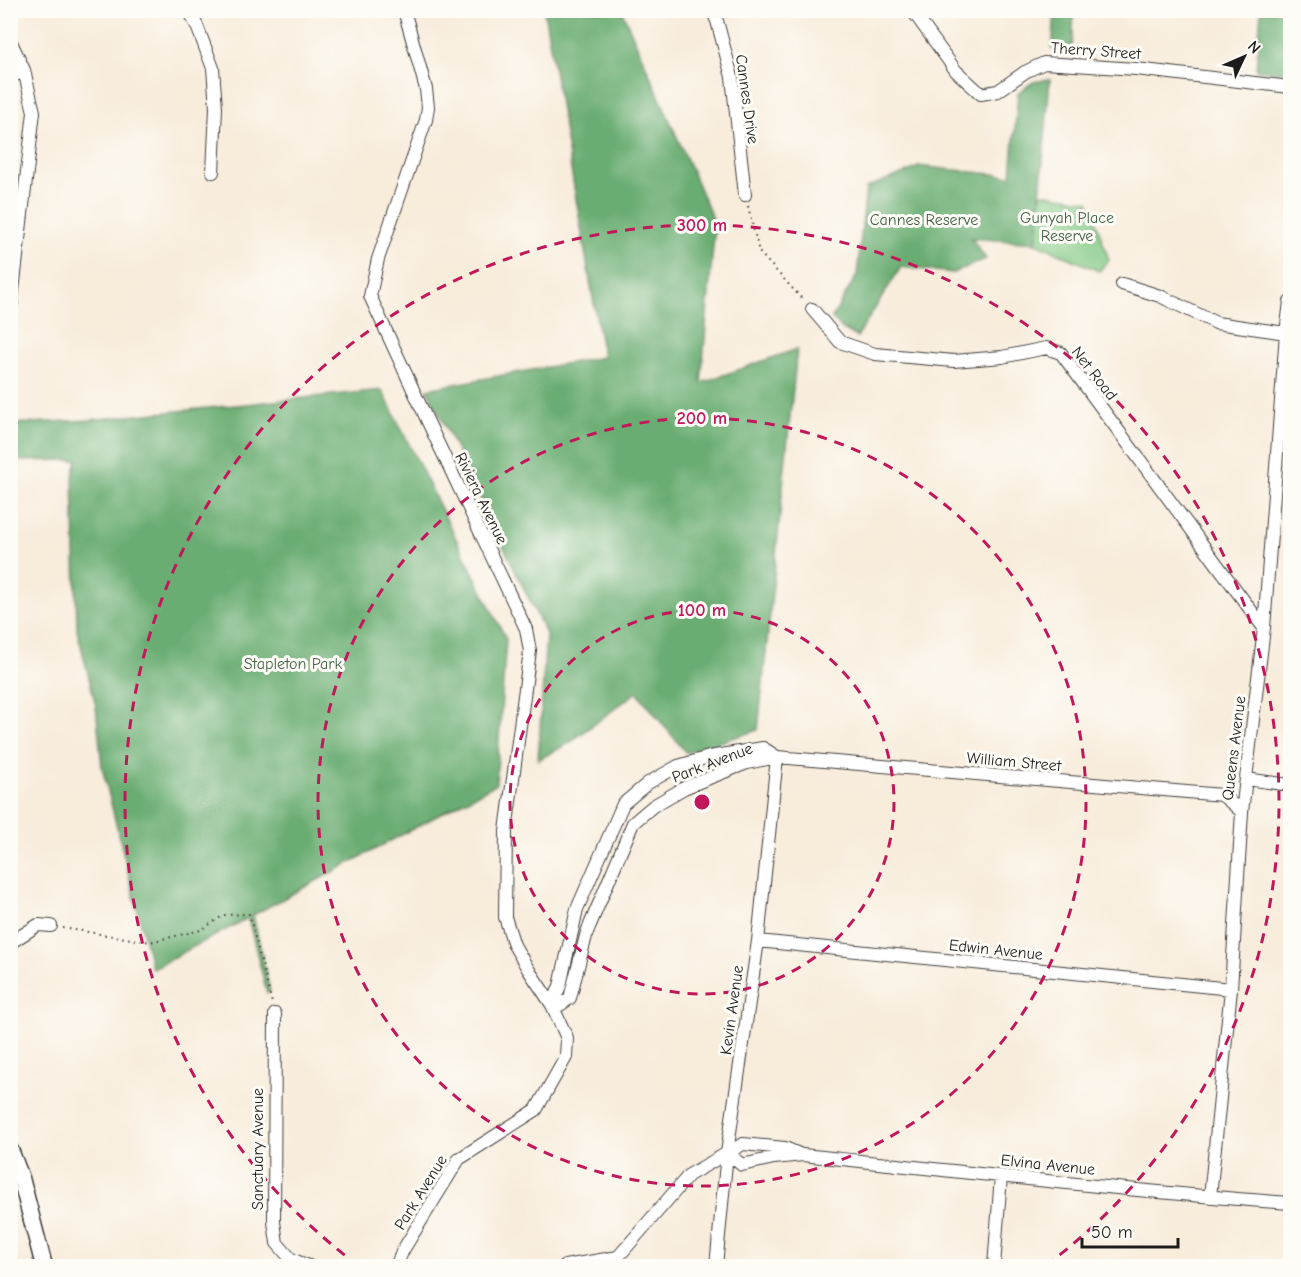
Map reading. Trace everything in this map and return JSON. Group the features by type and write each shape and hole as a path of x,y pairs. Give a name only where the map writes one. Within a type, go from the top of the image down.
{"street":[{"path":"189,10 213,68 216,108 213,172"},
{"name":"Riviera Avenue","path":"404,10 426,89 428,107 426,120 378,259 370,296 526,629 530,651 506,831 505,917 514,945 552,1005"},
{"name":"Cannes Drive","path":"712,10 732,77 745,195"},
{"name":"Therry Street","path":"912,10 956,71 981,94 998,91 1025,72 1044,63 1136,69 1290,87"},
{"path":"10,40 24,70 34,112 10,316"},
{"path":"10,78 24,70"},
{"path":"1122,284 1160,296 1215,323 1286,333"},
{"name":"Queens Avenue","path":"1210,1197 1231,989 1242,812 1264,628 1287,380 1286,333 1290,302"},
{"name":"Net Road","path":"812,309 840,342 876,354 954,361 1002,357 1046,348 1061,353 1264,628"},
{"name":"Park Avenue","path":"396,1266 403,1250 459,1159 536,1110 566,1057 567,1038 552,1005 560,986 577,909 623,804 648,783 678,766 709,757 763,748 777,757"},
{"name":"Park Avenue","path":"552,1005 560,1005 570,999 587,932 633,823 653,806 684,788 747,763 777,757"},
{"name":"William Street","path":"777,757 1222,795 1242,812"},
{"name":"Kevin Avenue","path":"716,1266 727,1153 758,942 777,757"},
{"path":"1246,779 1290,785"},
{"path":"10,943 38,925 51,926"},
{"name":"Edwin Avenue","path":"758,942 1231,989"},
{"name":"Sanctuary Avenue","path":"275,1014 274,1222 277,1243 291,1259 309,1266"},
{"name":"Elvina Avenue","path":"565,1266 618,1257 689,1175 743,1144 784,1148 803,1155"},
{"path":"10,1150 21,1178 44,1266"},
{"name":"Elvina Avenue","path":"727,1153 742,1165 803,1155 1210,1197 1290,1203"},
{"path":"994,1266 1001,1176"}],"path":[{"path":"745,195 759,252 812,309"},
{"path":"10,413 13,428"},
{"path":"51,926 150,942 201,930 224,915 249,914 275,1014"}],"green space":[{"path":"544,11 622,11 715,224 701,383 797,349 758,730 686,753 637,692 569,743 538,760 546,634 427,389 603,357"},
{"path":"1055,11 1074,11 1072,51 1052,49"},
{"path":"1261,11 1290,11 1290,73 1256,70"},
{"name":"Cannes Reserve","path":"1050,79 1036,243 971,238 986,259 953,273 901,267 857,337 841,328 832,318 857,275 866,188 918,166 1011,176 1018,93 1033,82"},
{"name":"Gunyah Place Reserve","path":"1041,193 1089,201 1109,260 1099,271 1036,243"},
{"name":"Stapleton Park","path":"382,390 506,639 496,784 253,915 270,991 267,993 248,918 152,969 102,767 96,706 77,630 73,476 77,460 11,461 11,424 89,420"}]}
